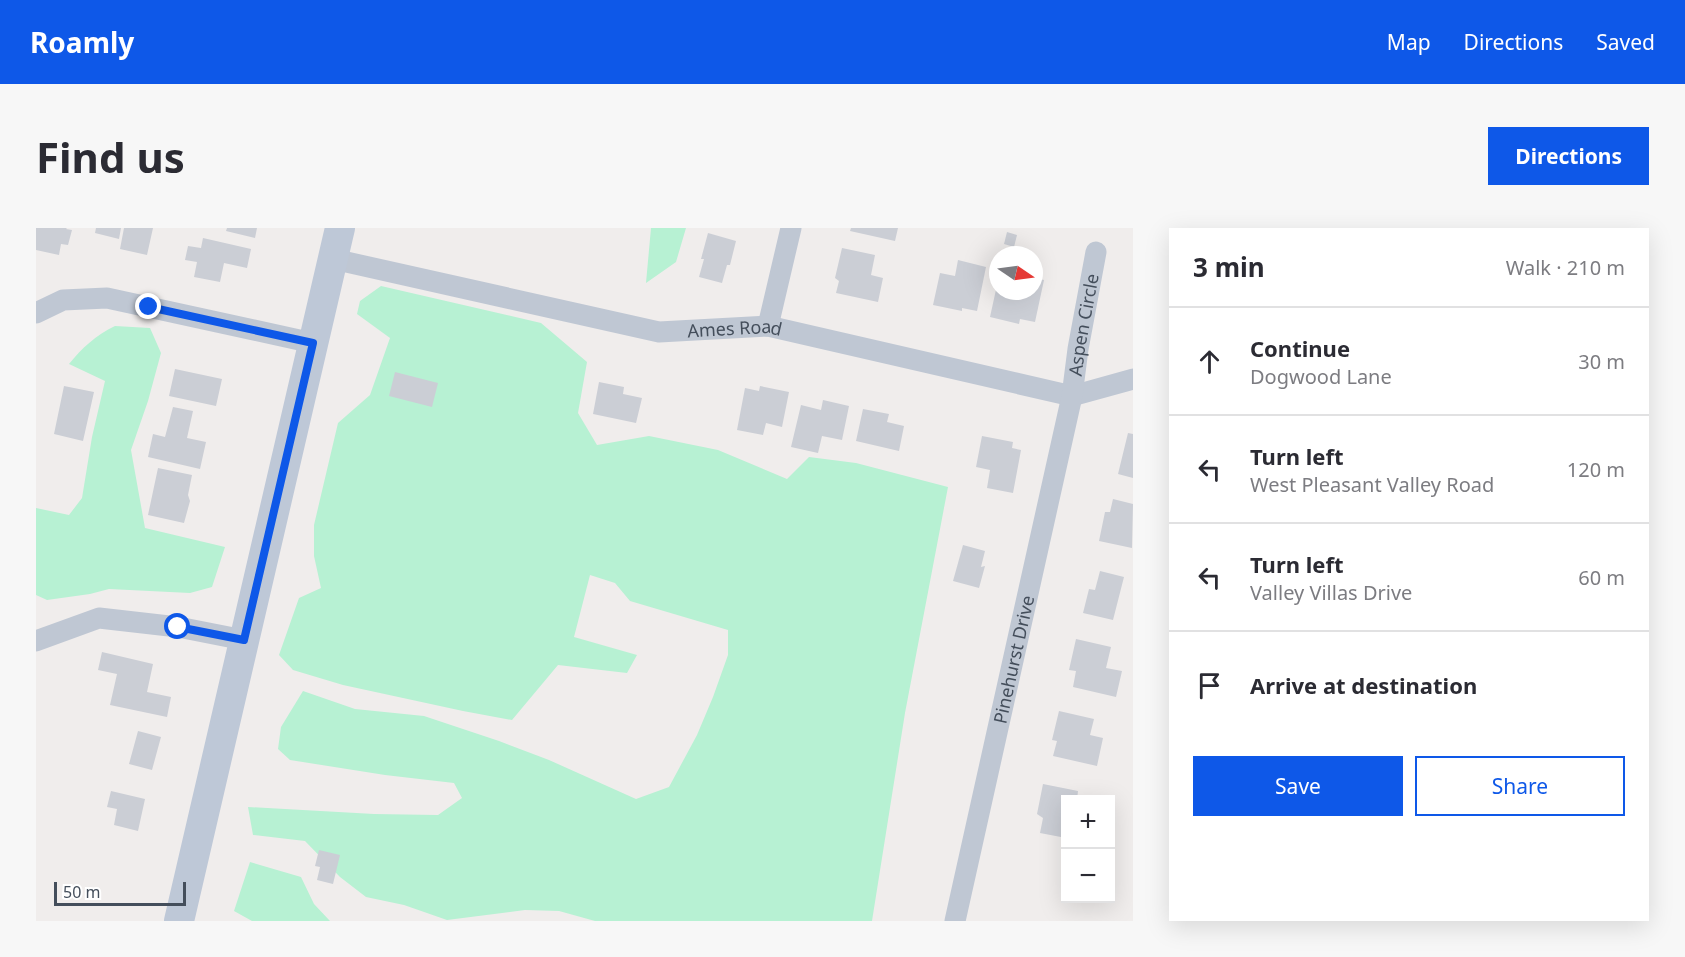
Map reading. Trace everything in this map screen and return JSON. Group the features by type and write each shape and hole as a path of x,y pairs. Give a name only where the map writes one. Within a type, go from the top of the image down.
{"main road":[{"path":"180,921 340,228"}],"street":[{"path":"768,326 791,228"},
{"name":"Aspen Circle","path":"1072,396 1078,349 1096,252"},
{"name":"Ames Road","path":"333,259 659,332 768,326 1072,396 1133,379"},
{"path":"36,313 63,300 107,297 313,343"},
{"name":"Pinehurst Drive","path":"955,921 1072,396"},
{"path":"36,641 99,618 178,627 244,640"}],"green space":[{"path":"651,228 686,228 676,262 646,283"},
{"path":"381,286 541,323 587,362 578,413 597,445 649,436 718,450 787,479 809,457 856,463 948,487 905,713 872,921 595,921 559,911 525,910 447,920 404,905 366,897 340,877 305,841 253,835 248,807 438,815 462,798 454,783 290,760 278,749 281,727 303,691 355,709 424,716 549,760 636,799 669,787 697,735 728,655 728,630 630,601 615,583 590,575 574,637 637,655 627,673 558,665 512,720 343,685 293,670 279,655 299,598 321,588 314,556 314,525 338,423 370,395 390,338 357,314 360,301"},
{"path":"115,326 150,328 161,353 131,450 145,528 225,547 212,587 190,593 109,589 47,600 36,595 36,508 69,515 82,498 92,437 105,381 69,364 90,342"},
{"path":"250,862 301,877 314,904 330,921 252,921 234,911"}],"building":[{"path":"36,228 72,230 68,245 61,244 59,255 36,250"},
{"path":"96,228 121,228 119,239 95,233"},
{"path":"124,228 153,228 147,255 120,249"},
{"path":"227,228 257,228 255,238 226,231"},
{"path":"851,228 898,228 895,241 850,231"},
{"path":"1007,232 1017,235 1014,246 1004,244"},
{"path":"708,233 736,241 730,265 727,265 722,283 699,277"},
{"path":"203,238 251,249 247,268 224,263 220,282 194,277 197,262 185,260 188,246 201,248"},
{"path":"842,248 875,255 871,275 883,278 878,302 836,293 839,281 835,278"},
{"path":"958,260 986,267 977,311 962,308 962,311 933,305 940,273 955,276"},
{"path":"994,300 1040,300 1035,322 1020,319 1019,324 990,317"},
{"path":"175,369 222,379 216,406 169,396"},
{"path":"395,372 438,383 432,407 389,396"},
{"path":"599,382 624,387 623,394 642,398 636,423 593,414"},
{"path":"64,386 94,392 83,441 54,434"},
{"path":"760,386 789,392 782,427 766,423 763,435 737,430 745,388 759,391"},
{"path":"823,400 849,406 842,440 822,436 818,453 791,447 801,405 821,410"},
{"path":"173,407 193,411 187,438 206,442 200,469 148,457 153,434 165,437"},
{"path":"863,409 889,414 887,422 904,426 899,451 856,441"},
{"path":"1128,433 1133,434 1133,478 1118,474"},
{"path":"982,436 1013,442 1012,448 1021,450 1013,493 987,488 990,470 976,467"},
{"path":"158,468 192,475 188,495 190,501 184,523 148,515"},
{"path":"1113,499 1133,504 1132,548 1099,541 1105,512 1110,512"},
{"path":"963,545 985,551 981,567 985,566 979,588 953,581"},
{"path":"1100,571 1124,577 1113,620 1083,613 1089,589 1095,590"},
{"path":"1076,639 1111,647 1106,668 1122,671 1116,697 1073,687 1076,671 1069,670"},
{"path":"102,652 153,664 147,692 171,697 167,717 110,705 117,674 98,670"},
{"path":"1059,711 1094,719 1090,735 1103,738 1097,766 1053,756 1057,741 1052,740"},
{"path":"138,731 161,737 152,770 129,764"},
{"path":"1043,784 1078,791 1078,795 1061,795 1061,837 1040,833 1043,818 1037,814"},
{"path":"111,791 145,799 138,831 114,825 117,809 107,807"},
{"path":"319,850 340,855 333,884 317,880 320,867 315,866"}],"route":[{"path":"149,307 313,343 244,640 178,627"}]}
